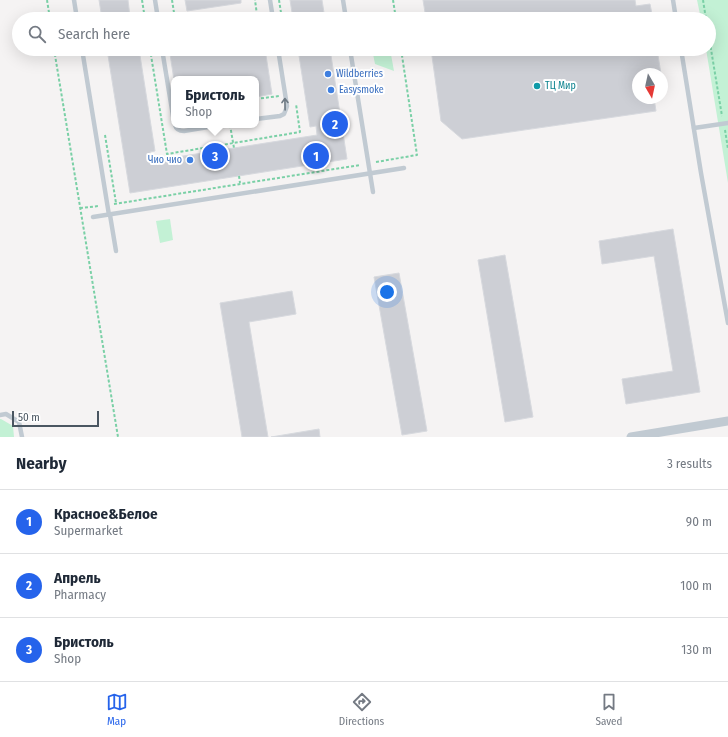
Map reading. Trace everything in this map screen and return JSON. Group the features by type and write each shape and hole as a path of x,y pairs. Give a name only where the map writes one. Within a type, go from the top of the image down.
{"street":[{"path":"631,437 652,435 728,421"}],"lane":[{"path":"74,0 76,12"},
{"path":"155,0 157,12"},
{"path":"270,0 272,12"},
{"path":"343,0 345,12"},
{"path":"673,0 675,12"},
{"path":"83,56 107,205 116,251"},
{"path":"163,56 171,104"},
{"path":"259,119 280,116 284,114 287,106 279,56"},
{"path":"351,56 373,192"},
{"path":"682,56 728,323"},
{"path":"694,128 726,123"},
{"path":"176,128 184,131 202,128"},
{"path":"93,218 404,168"},
{"path":"0,415 6,414 19,422 22,437"}],"path":[{"path":"46,0 49,12"},
{"path":"142,0 144,12"},
{"path":"172,0 174,12"},
{"path":"255,0 257,12"},
{"path":"279,0 281,12"},
{"path":"393,0 395,12"},
{"path":"703,0 705,12"},
{"path":"55,56 118,437"},
{"path":"151,56 167,154 300,132 296,102"},
{"path":"80,208 107,205 417,155 402,56"},
{"path":"713,56 726,123 728,149"},
{"path":"259,99 267,98"},
{"path":"230,128 234,148"},
{"path":"238,176 240,184"}],"green space":[{"path":"697,0 728,0 728,183 707,56 716,56 716,12 700,12"},
{"path":"373,56 391,56 394,71 375,64"},
{"path":"170,219 173,240 160,243 156,221"},
{"path":"0,419 13,426 14,437 0,437"}],"building":[{"path":"99,0 128,0 129,12 101,12"},
{"path":"185,0 241,0 241,3 187,11"},
{"path":"290,0 322,0 324,12 292,12"},
{"path":"423,0 635,0 636,6 650,4 652,12 425,12"},
{"path":"108,56 140,56 155,151 150,152 151,161 317,135 316,126 310,127 299,56 331,56 347,159 130,193"},
{"path":"170,56 266,56 272,94 259,96 259,76 173,76"},
{"name":"ТЦ Мир","path":"432,56 658,56 660,68 632,68 632,104 655,104 656,111 462,139 441,121"},
{"path":"673,229 700,392 626,404 622,379 673,371 654,256 602,264 599,241"},
{"path":"505,255 533,417 505,422 478,260"},
{"path":"399,273 427,431 402,435 374,277"},
{"path":"292,291 296,314 249,322 268,437 242,437 220,303"},
{"path":"319,429 320,437 271,437"}],"place":[{"name":"Wildberries","path":"328,74"},
{"name":"ТЦ Мир","path":"537,86"},
{"name":"Easysmoke","path":"331,90"},
{"name":"Апрель","path":"335,124"},
{"name":"Бристоль","path":"215,156"},
{"name":"Красное&Белое","path":"316,156"},
{"name":"Чио чио","path":"190,160"}]}
